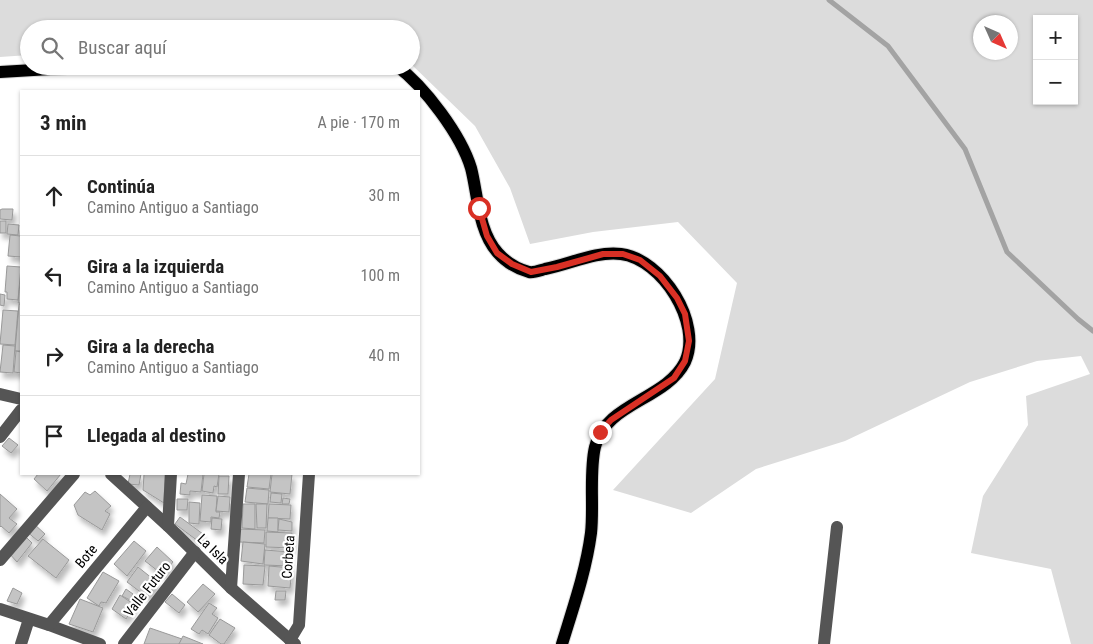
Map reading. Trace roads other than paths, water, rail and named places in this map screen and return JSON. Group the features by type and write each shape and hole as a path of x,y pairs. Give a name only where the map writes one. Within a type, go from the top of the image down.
{"main road":[{"path":"0,72 20,71"},
{"path":"409,75 437,107 460,142 471,167 487,236 497,253 512,264 531,272 603,254 623,254 640,260 660,276 677,298 685,314 689,341 685,361 674,378 611,420 600,432 594,447 591,532 583,571 562,644"}],"street":[{"path":"0,394 20,399"},
{"path":"0,436 20,411"},
{"path":"0,560 73,475"},
{"name":"La Isla","path":"115,475 231,588 292,642"},
{"path":"168,526 171,475"},
{"path":"231,588 239,475"},
{"name":"Corbeta","path":"292,642 298,625 310,475"},
{"name":"Bote","path":"49,625 147,507"},
{"path":"824,644 837,527"},
{"name":"Valle Futuro","path":"124,644 194,552"},
{"path":"0,609 100,644"},
{"path":"21,644 29,619"}],"waterway":[{"path":"829,0 888,46 965,149 1007,252 1093,331"}]}
